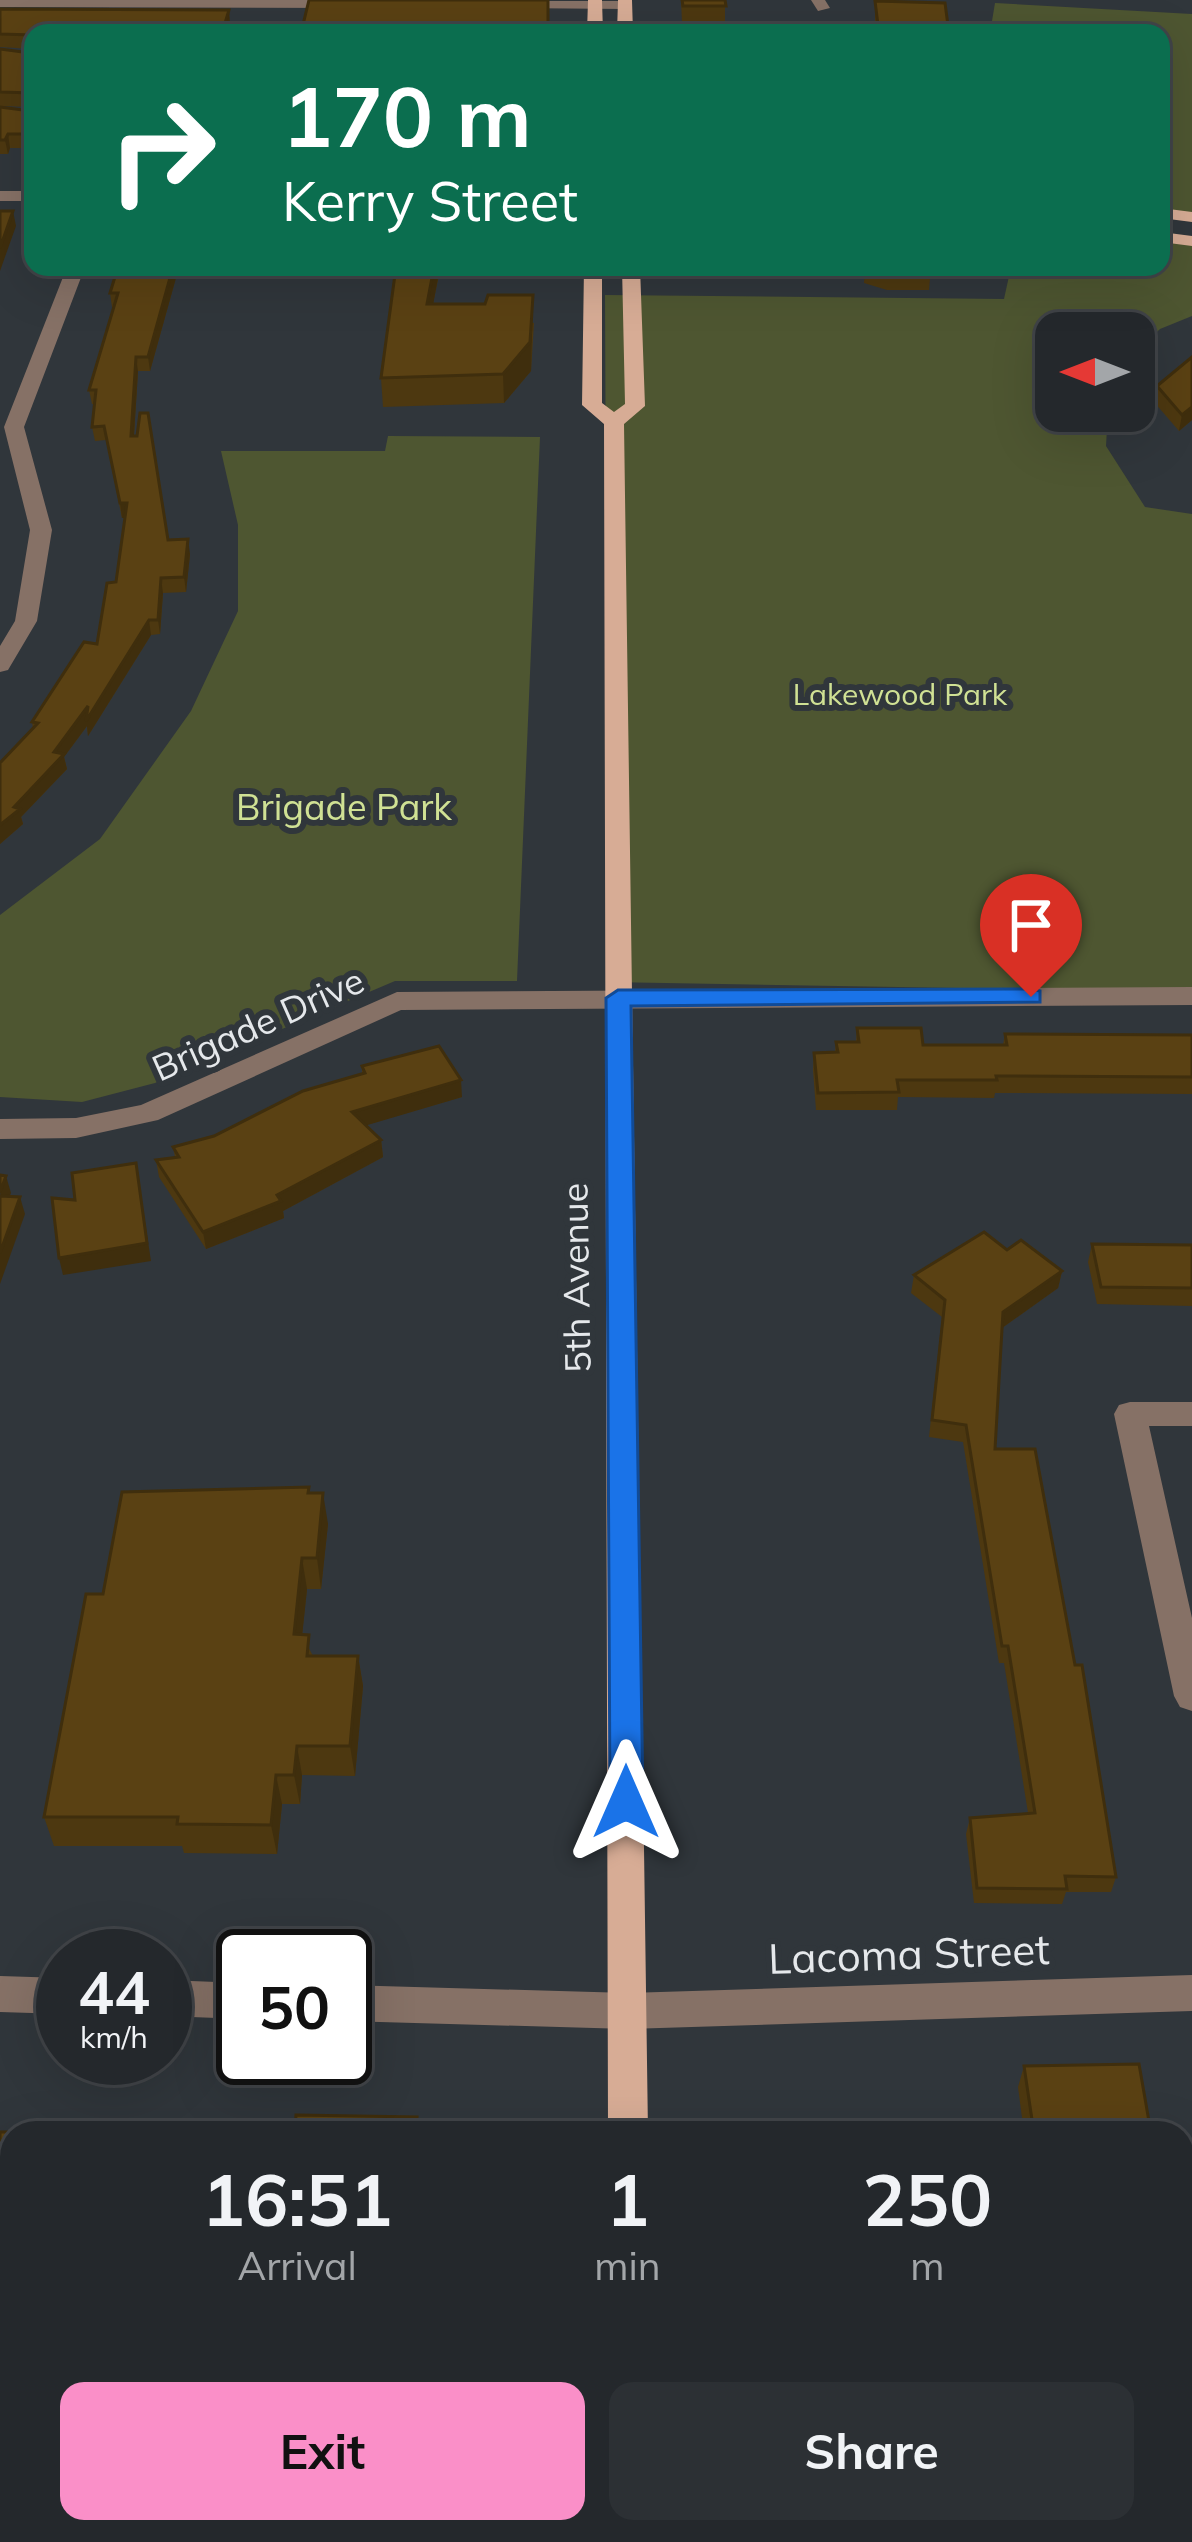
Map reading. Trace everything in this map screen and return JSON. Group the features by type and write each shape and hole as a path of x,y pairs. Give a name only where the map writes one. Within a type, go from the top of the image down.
{"main road":[{"name":"5th Avenue","path":"593,276 592,406 614,422"},
{"name":"5th Avenue","path":"614,422 634,406 631,276"},
{"name":"5th Avenue","path":"614,422 628,2121"}],"street":[{"path":"499,4 625,2"},
{"path":"0,4 361,4"},
{"path":"0,665 26,621 40,530 7,427 72,276"},
{"path":"0,621 26,621"},
{"name":"Brigade Drive","path":"0,1129 76,1128 148,1113 397,1001 1192,996"},
{"path":"1192,1414 1130,1414 1192,1696"},
{"name":"Lacoma Street","path":"372,2004 628,2011 1192,1993"},
{"path":"0,1994 36,1995"}],"green space":[{"path":"995,3 1192,14 1192,213 1170,210 1170,24 992,24"},
{"name":"Lakewood Park","path":"1170,236 1192,239 1192,316 1155,334 1155,312 1035,312 1035,432 1107,432 1106,446 1145,507 1192,514 1192,992 608,982 605,295 1004,299 1009,276 1170,276"},
{"name":"Brigade Park","path":"388,436 540,437 517,981 395,981 155,1083 82,1102 0,1097 0,915 100,839 191,711 238,611 238,525 221,451 385,451"}],"building":[{"path":"309,0 548,0 548,24 303,24"},
{"path":"682,0 725,0 726,6 683,6"},
{"path":"875,1 945,3 948,24 878,24"},
{"path":"0,9 229,10 225,24 24,24 24,35 0,34"},
{"path":"0,49 24,52 24,93 0,92"},
{"path":"0,107 24,110 24,134 8,134 0,140"},
{"path":"0,211 13,211 0,248"},
{"path":"115,276 170,276 148,357 136,357 131,436 137,436 140,413 148,413 168,540 188,539 184,577 161,578 158,620 149,620 86,721 88,706 54,752 64,754 14,807 20,809 0,825 0,763 38,723 32,722 84,642 97,644 107,583 116,582 127,503 120,503 104,426 92,427 96,390 89,390 118,293 110,293"},
{"path":"395,276 432,276 427,304 485,304 488,295 533,295 530,342 503,374 381,378"},
{"path":"1192,357 1192,407 1182,415 1157,386"},
{"path":"857,1028 921,1028 923,1045 1007,1045 1005,1034 1192,1035 1192,1077 897,1080 899,1092 818,1093 814,1053 838,1052 836,1042 859,1042"},
{"path":"439,1046 461,1080 352,1112 381,1140 277,1195 281,1201 203,1232 156,1160 179,1157 173,1147 214,1136 303,1091 365,1073 362,1066"},
{"path":"136,1163 147,1243 59,1258 52,1198 75,1200 72,1173"},
{"path":"0,1196 20,1197 0,1253"},
{"path":"984,1232 1007,1250 1021,1240 1062,1271 1003,1312 995,1449 1035,1449 1075,1665 1082,1665 1116,1877 1065,1876 1067,1889 977,1888 970,1818 1035,1813 966,1425 932,1420 945,1300 914,1275"},
{"path":"1092,1244 1192,1245 1192,1288 1101,1287"},
{"path":"309,1487 308,1493 323,1493 317,1558 302,1558 294,1634 309,1635 307,1656 358,1656 350,1746 297,1746 294,1775 276,1775 271,1825 177,1824 178,1817 44,1817 86,1594 103,1594 122,1492"},
{"path":"1139,2064 1149,2121 1032,2121 1024,2066"},
{"path":"296,2115 417,2117 417,2121 296,2121"}],"route":[{"path":"626,1802 618,998 1031,997"}]}
